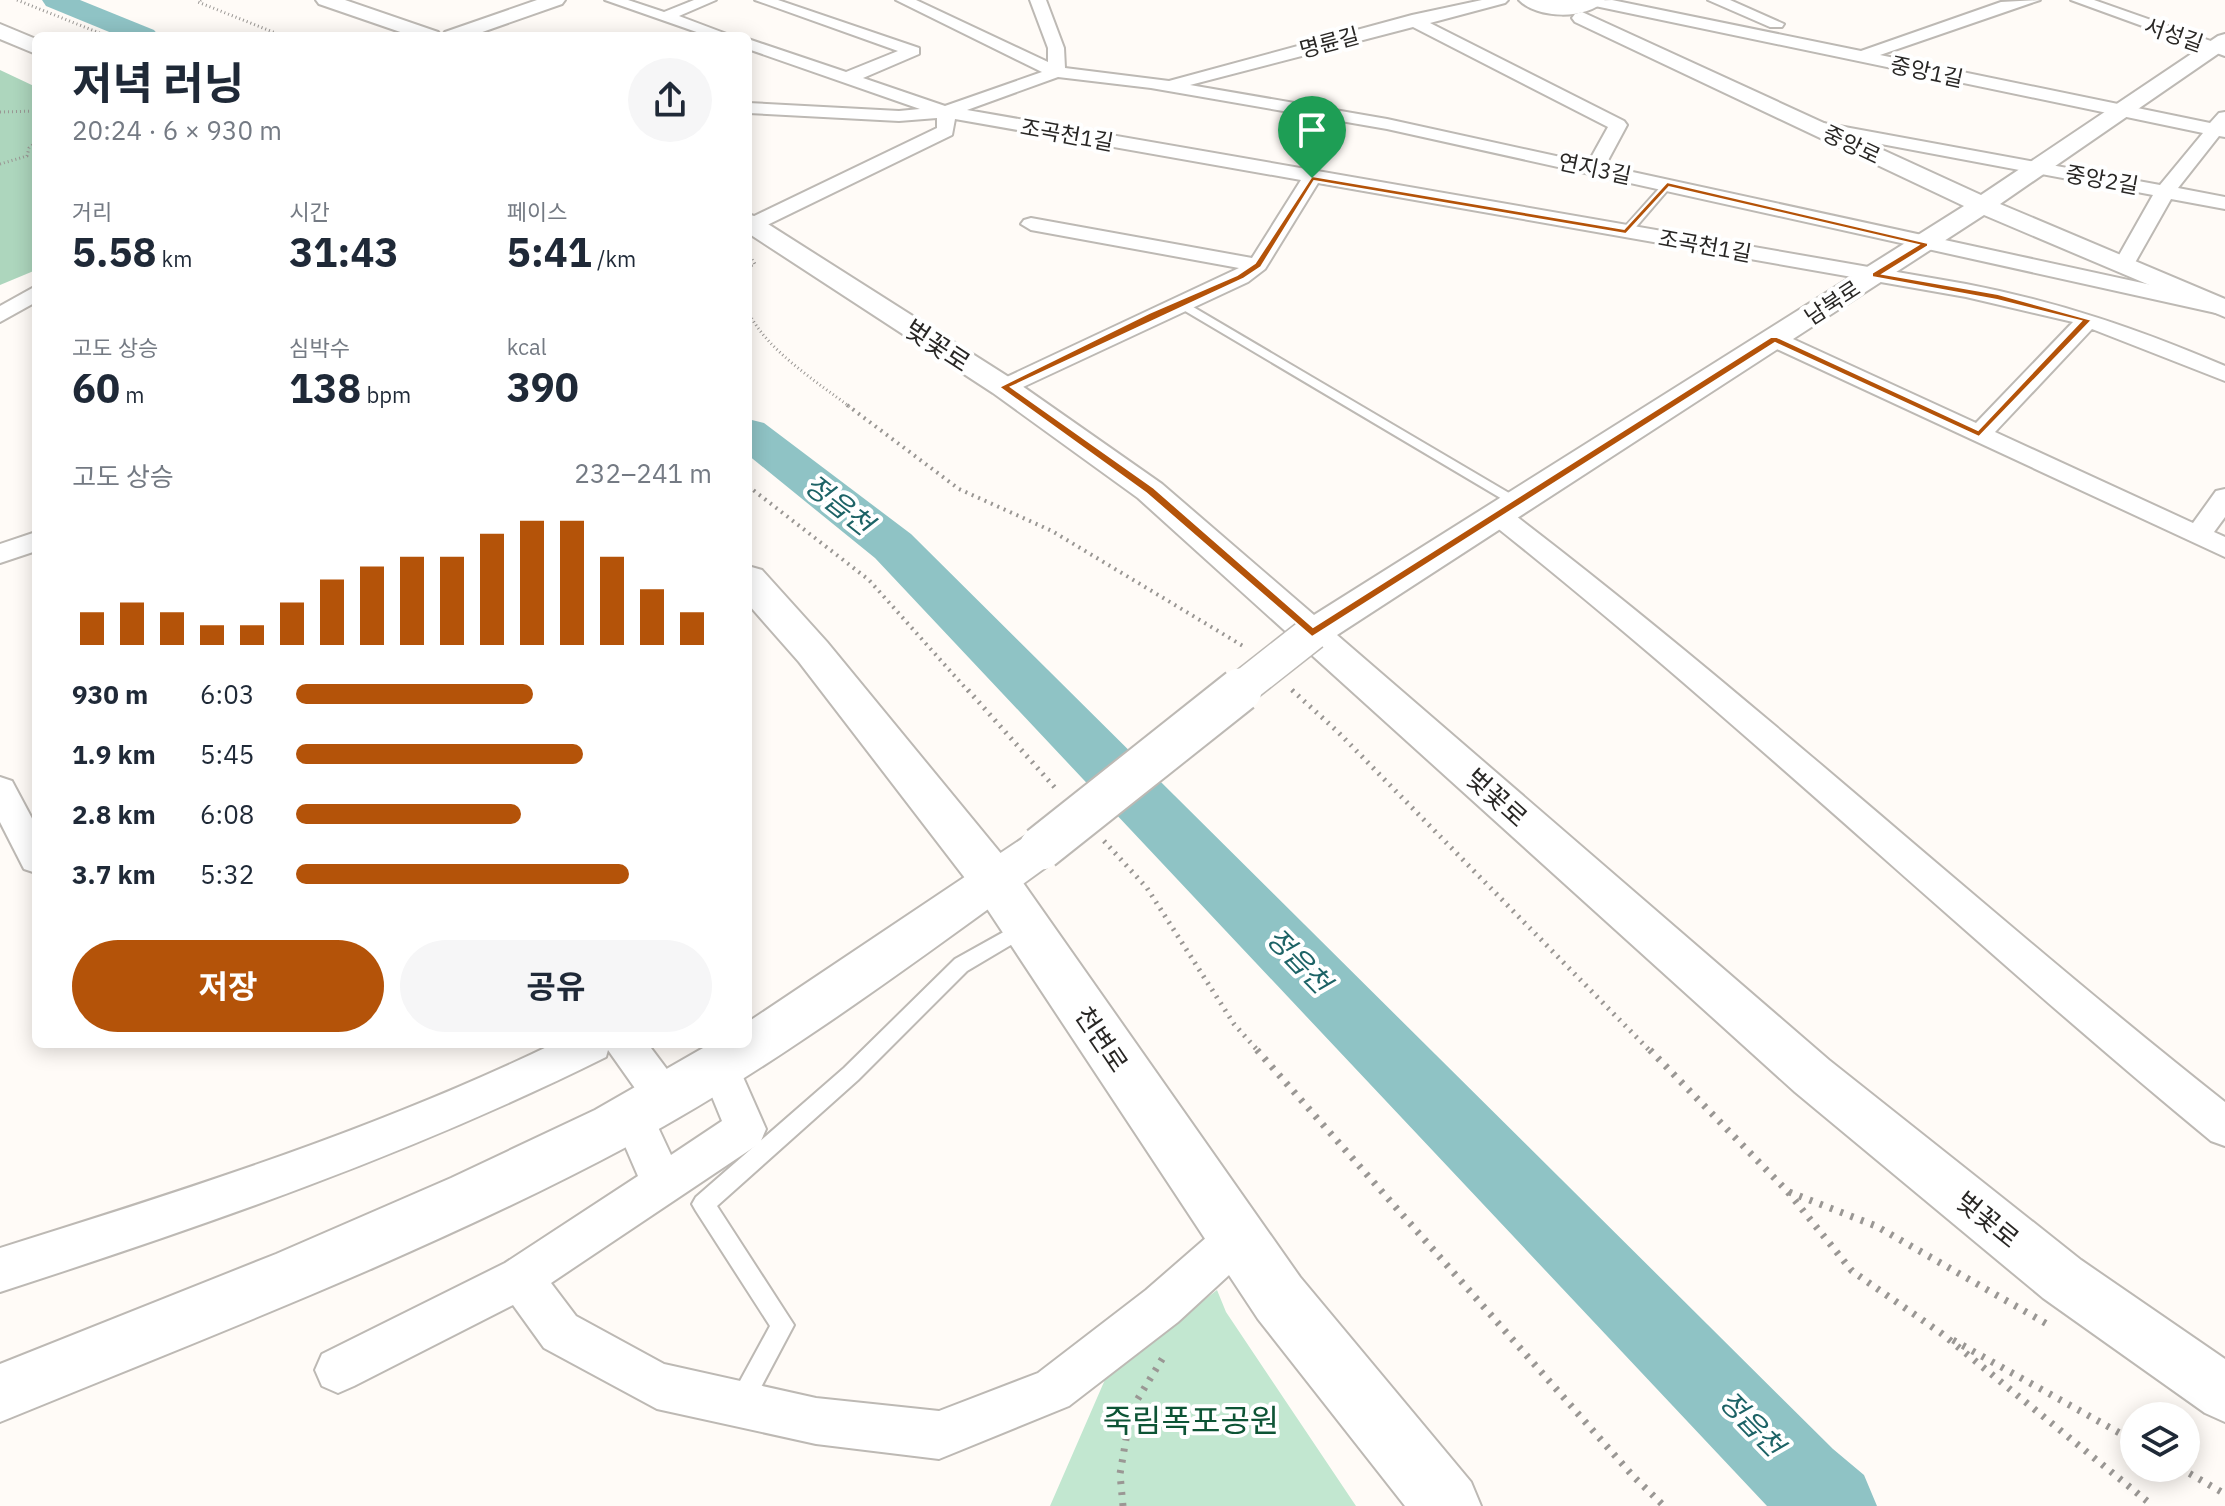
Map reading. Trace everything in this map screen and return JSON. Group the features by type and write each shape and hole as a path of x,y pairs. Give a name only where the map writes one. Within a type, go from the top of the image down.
{"main road":[{"path":"0,31 32,45"},
{"name":"천변로","path":"752,583 813,652 995,881 1279,1298 1447,1506"}],"street":[{"path":"326,0 419,32"},
{"path":"463,32 555,0"},
{"path":"613,0 711,32"},
{"path":"664,17 708,0"},
{"path":"763,0 913,51 849,77"},
{"name":"연지3길","path":"904,0 1057,72 1165,86 1387,124 2224,308"},
{"path":"1038,0 1056,48 1057,72"},
{"path":"1493,0 1586,7"},
{"name":"명륜길","path":"1165,86 1412,20 1500,0"},
{"name":"중앙로","path":"1529,0 1546,6 1586,7 1812,126 1984,206 2224,308"},
{"path":"1716,0 1861,57 1898,41 1927,35 2006,5 2032,0"},
{"name":"서성길","path":"2079,0 2221,46"},
{"name":"중앙1길","path":"1586,7 1586,10 1623,4 2120,112 2221,126"},
{"path":"1412,20 1618,125 1595,168"},
{"path":"752,45 946,112 946,131 752,231"},
{"name":"남북로","path":"752,1045 792,1022 1041,848 1312,633 1984,206 2221,46"},
{"name":"연지3길","path":"946,112 1057,72"},
{"name":"조곡천1길","path":"752,108 899,116 946,112 1998,297 2088,320 2225,374"},
{"name":"중앙2길","path":"1812,126 2225,203"},
{"name":"중앙2길","path":"2166,190 2221,126"},
{"path":"1004,387 1240,277 1258,265 1312,178"},
{"path":"2125,264 2166,190"},
{"path":"1031,224 1258,265"},
{"name":"벚꽃로","path":"752,235 1004,387 1150,491 1812,1076 2062,1279 2225,1393"},
{"path":"0,315 32,295"},
{"path":"1979,434 2088,320"},
{"path":"1774,339 2225,548"},
{"path":"2198,536 2225,497"},
{"path":"1509,509 2144,1062 2225,1127"},
{"path":"0,554 32,542"},
{"path":"0,790 32,851"},
{"path":"0,1270 244,1192 376,1144 514,1085 584,1048"},
{"path":"626,1048 648,1106 685,1184"},
{"name":"남북로","path":"0,1393 286,1277 470,1197 648,1106 747,1048"},
{"path":"338,1370 520,1278 685,1184 746,1129 718,1065"},
{"path":"520,1278 560,1332 657,1386 816,1421 939,1435 1053,1390 1162,1306 1238,1238"}],"lane":[{"path":"1626,232 1667,185"},
{"path":"1179,303 1509,509"},
{"path":"740,1404 783,1325 685,1184 851,1074 961,965 1027,927"}],"path":[{"path":"17,0 97,32"},
{"path":"201,0 198,2 273,32"},
{"path":"0,112 32,111"},
{"path":"0,164 27,156 32,145"},
{"path":"752,320 800,369 959,489 1052,531 1246,649"},
{"path":"752,489 869,580 1066,800"},
{"path":"1281,681 1338,732 1788,1192 1852,1271 1941,1333 2153,1506"},
{"path":"1097,833 1147,888 1234,1024 1633,1476 1664,1506"},
{"path":"1788,1192 1876,1226 2062,1333"},
{"path":"1941,1333 2120,1433"},
{"path":"1123,1506 1120,1474 1131,1410 1168,1349"},
{"path":"2200,1480 2225,1494"}],"green space":[{"path":"0,70 32,85 32,272 0,285"},
{"name":"죽림폭포공원","path":"1217,1290 1226,1312 1356,1506 1050,1506 1107,1375"}],"waterway":[{"name":"정읍천","path":"56,0 134,32"},
{"name":"정읍천","path":"752,436 893,546 1802,1480 1833,1506"}],"route":[{"path":"1312,178 1626,232 1667,185 1925,244 1875,275 1998,297 2088,320 1979,434 1774,339 1312,633 1150,491 1004,387 1152,315 1240,277 1258,265 1312,178"}]}
